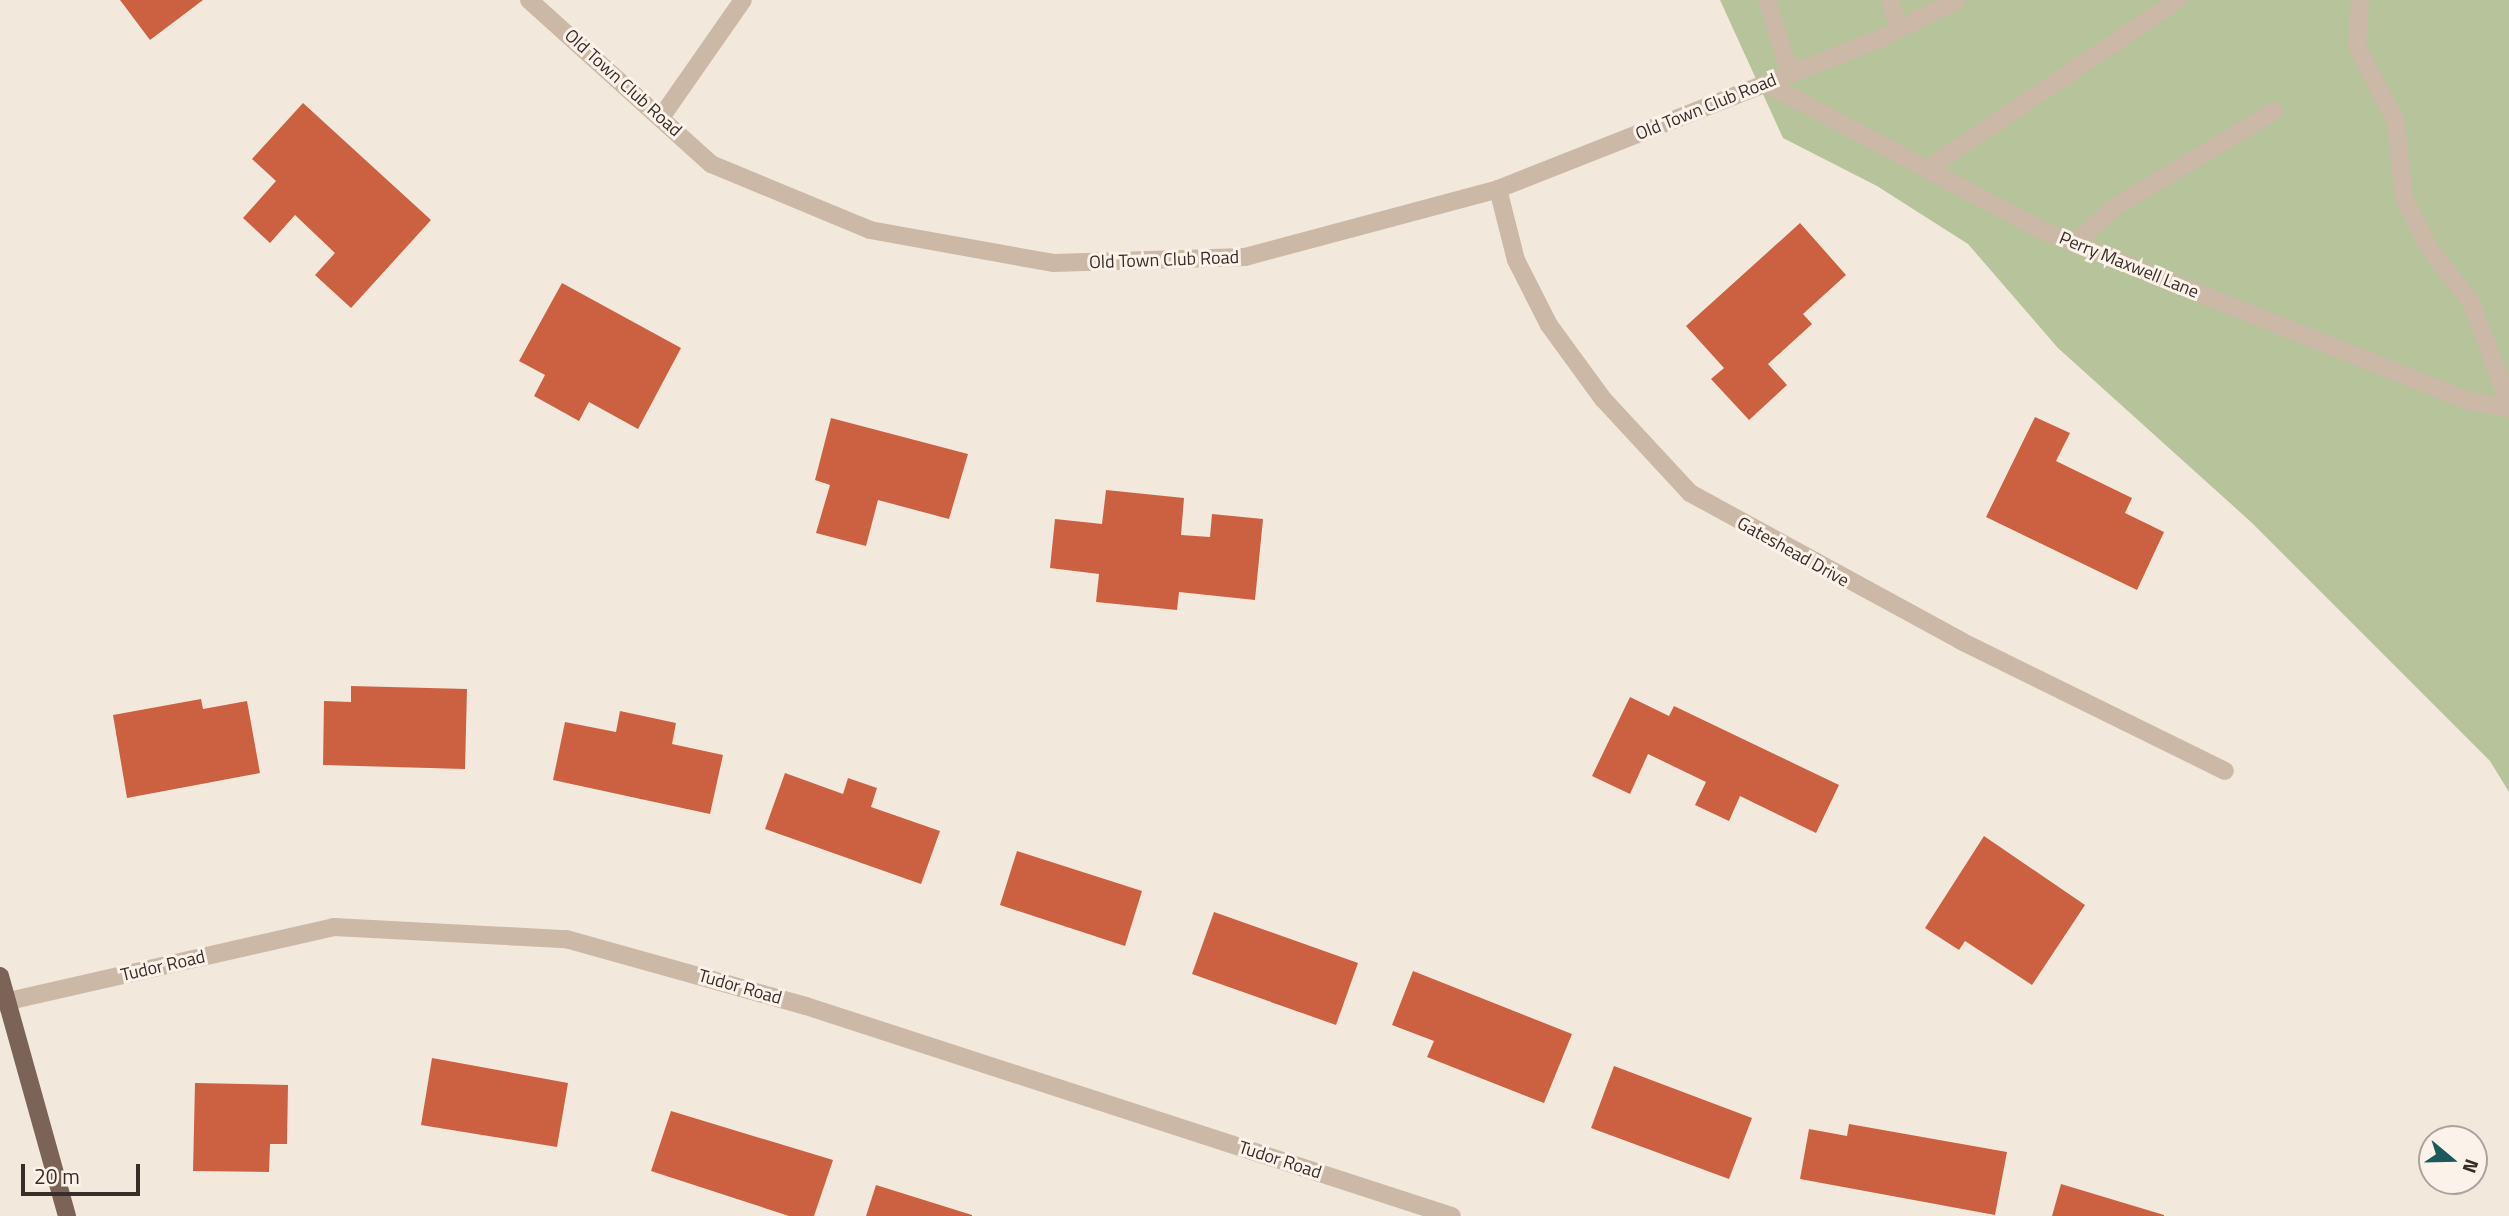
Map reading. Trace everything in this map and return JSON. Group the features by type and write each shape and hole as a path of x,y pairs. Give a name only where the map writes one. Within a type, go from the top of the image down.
{"main road":[{"path":"0,976 3,1002 67,1216"}],"street":[{"name":"Old Town Club Road","path":"529,0 662,116 711,164 870,230 1053,263 1245,257 1498,189 1899,29 1957,0"},
{"path":"662,116 743,0"},
{"path":"1767,0 1790,73"},
{"path":"1890,0 1899,29"},
{"path":"1927,169 2178,0"},
{"path":"2360,0 2357,46 2396,122 2404,198 2429,248 2471,302 2509,405"},
{"name":"Perry Maxwell Lane","path":"1765,83 2074,243 2469,401 2509,405"},
{"path":"2074,243 2116,206 2275,111"},
{"name":"Gateshead Drive","path":"1498,189 1516,260 1549,325 1603,399 1690,493 1949,635 2225,771"},
{"name":"Tudor Road","path":"3,1002 334,927 566,939 806,1006 1452,1216"}],"green space":[{"path":"1720,0 2509,0 2509,792 2490,761 2251,522 2058,348 1968,244 1877,186 1783,138"}],"building":[{"path":"120,0 203,0 150,40"},
{"path":"303,103 431,220 351,308 315,275 335,253 295,215 270,243 243,218 276,181 252,159"},
{"path":"1800,223 1846,275 1803,314 1812,324 1768,364 1787,385 1749,420 1711,379 1724,368 1686,326"},
{"path":"562,283 681,348 638,429 589,402 579,421 534,396 545,375 519,361"},
{"path":"2035,417 2070,433 2056,461 2132,498 2125,513 2164,532 2137,590 1986,517"},
{"path":"831,418 968,454 949,519 878,500 866,546 816,533 830,485 815,480"},
{"path":"1106,490 1184,498 1181,535 1210,537 1212,514 1263,519 1255,600 1179,592 1177,610 1096,602 1099,574 1050,568 1055,519 1102,524"},
{"path":"351,686 467,689 465,769 323,765 324,701 351,702"},
{"path":"1630,697 1669,716 1674,706 1839,785 1816,833 1740,796 1729,821 1695,805 1706,782 1648,754 1630,794 1592,776"},
{"path":"201,699 203,709 247,701 260,773 127,798 113,715"},
{"path":"620,711 676,723 672,744 723,755 710,814 553,780 565,722 616,732"},
{"path":"785,773 843,794 848,778 877,788 871,807 940,831 921,884 765,829"},
{"path":"1984,836 2085,905 2032,985 1965,941 1959,950 1925,928"},
{"path":"1017,851 1142,891 1125,946 1000,905"},
{"path":"1214,912 1358,963 1336,1025 1192,974"},
{"path":"1413,971 1572,1034 1544,1103 1427,1057 1434,1041 1392,1025"},
{"path":"432,1058 568,1083 557,1147 421,1125"},
{"path":"1614,1066 1752,1118 1729,1179 1591,1128"},
{"path":"195,1083 288,1085 287,1144 270,1144 269,1172 193,1171"},
{"path":"671,1111 833,1160 814,1216 789,1216 651,1171"},
{"path":"1849,1124 2007,1152 1995,1215 1800,1179 1809,1129 1847,1136"},
{"path":"2061,1184 2164,1215 2164,1216 2052,1216"},
{"path":"876,1185 972,1215 972,1216 866,1216"}]}
